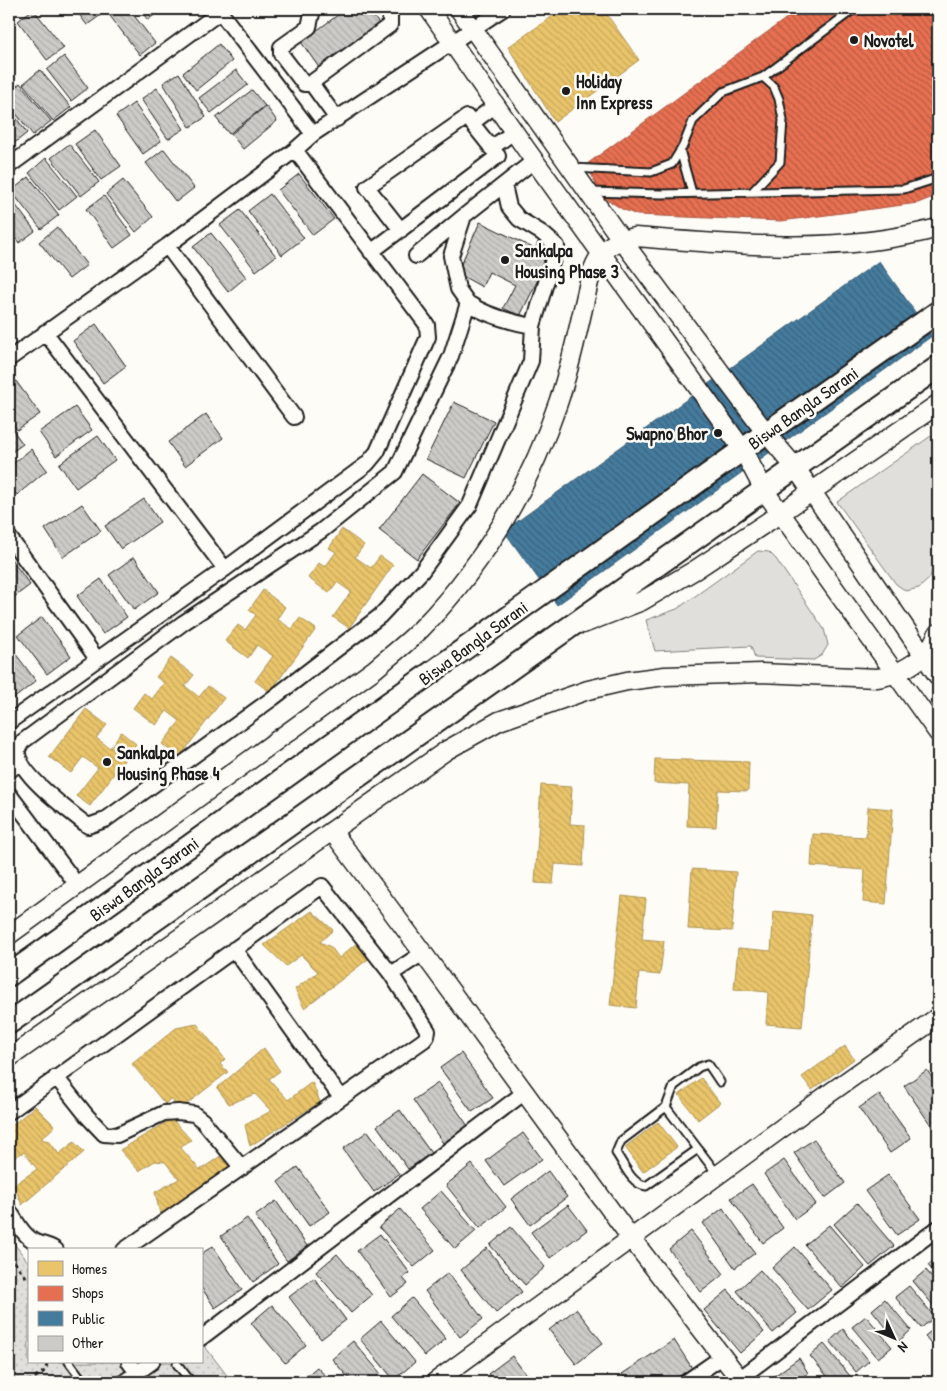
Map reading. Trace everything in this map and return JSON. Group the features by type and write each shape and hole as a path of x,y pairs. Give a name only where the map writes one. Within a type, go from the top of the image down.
{"main road":[{"name":"Biswa Bangla Sarani","path":"9,975 938,312"},
{"path":"9,1024 938,367"}],"street":[{"path":"313,9 309,27 281,47 281,54 304,84 311,83 390,25 390,9"},
{"path":"429,9 514,132 743,450 764,490 938,733"},
{"path":"459,9 586,192 766,433 795,468 938,676"},
{"path":"9,359 44,332 167,246 295,150 313,134 503,9"},
{"path":"9,166 219,10 313,134"},
{"path":"311,83 336,119"},
{"path":"472,123 496,105"},
{"path":"371,252 402,230 498,156 467,117 367,187 402,230"},
{"path":"491,148 514,132"},
{"path":"9,722 226,569 367,464 377,452 428,337 427,325 295,150"},
{"path":"416,256 534,160"},
{"path":"468,303 451,356 395,472 321,531 183,622 22,742 18,749 20,762 43,791 88,826 105,820 273,698 380,616 422,571 470,505 531,361 533,326 557,246 542,233 519,219 509,207 504,185"},
{"path":"464,216 451,256 458,289 468,303 479,310 516,323 533,326"},
{"path":"9,935 375,669 419,631 450,596 511,510 534,465 559,402 593,266 601,252 621,239 635,237 745,246 802,246 882,240 938,228"},
{"path":"167,246 294,417"},
{"path":"44,332 226,569"},
{"path":"560,633 642,601 695,570 811,493 938,404"},
{"path":"9,537 97,659"},
{"path":"9,1058 447,750 499,721 605,685 665,676 761,673 877,678 895,674 924,656 938,633"},
{"path":"9,771 20,762"},
{"path":"9,794 78,886"},
{"path":"332,831 631,1238 740,1380 938,1228"},
{"path":"9,1112 322,886 391,974 428,1031 427,1036 127,1248"},
{"path":"234,949 341,1098"},
{"path":"391,974 423,953"},
{"path":"435,1382 827,1095 938,1017"},
{"path":"56,1077 104,1134 117,1135 164,1113 194,1114 203,1121 242,1168"},
{"path":"202,1337 525,1092"},
{"path":"9,1210 27,1236 35,1242 53,1248"},
{"path":"686,1382 722,1356"},
{"path":"124,1382 133,1368 146,1364"}],"lane":[{"path":"570,168 651,172 672,164 693,122 723,92 763,77 854,9"},
{"path":"752,192 780,162 783,120 774,87 763,77"},
{"path":"680,150 692,193"},
{"path":"586,192 692,193 904,189 938,178"},
{"path":"698,1149 646,1186 639,1185 634,1180 616,1153 622,1141 666,1107 674,1086 699,1067 708,1064 720,1082"},
{"path":"666,1107 718,1176"},
{"path":"70,1364 84,1382"},
{"path":"177,1364 191,1382"}],"path":[{"path":"9,1255 28,1280"},
{"path":"28,1382 46,1370 47,1364"}],"shaded area":[{"path":"938,431 938,550 930,578 919,588 906,591 896,584 837,502"},
{"path":"758,551 769,552 776,559 824,629 828,645 822,655 814,660 755,658 751,646 655,651 646,620 677,609"},
{"path":"9,1237 28,1262 28,1364 202,1364 203,1344 232,1382 9,1382"}],"building: Homes":[{"name":"Holiday Inn Express","path":"563,9 603,9 639,60 555,122 508,47"},
{"path":"888,9 938,9 938,44 854,104 803,73"},
{"path":"342,529 364,545 355,557 371,568 380,556 393,565 349,628 333,617 351,592 337,582 329,593 308,578 319,563 325,567 336,552 329,548"},
{"path":"263,590 285,607 277,619 292,629 300,618 316,629 270,692 255,681 273,656 257,645 248,658 225,641 238,625 245,630 256,615 249,610"},
{"path":"171,658 194,675 185,686 199,697 208,686 224,698 179,758 162,744 180,721 167,711 156,725 133,708 144,693 152,699 164,683 156,677"},
{"name":"Sankalpa Housing Phase 4","path":"86,709 107,725 96,738 110,748 121,732 136,744 90,806 76,796 98,768 83,757 71,773 49,757"},
{"path":"655,759 749,762 748,791 718,790 716,827 687,826 689,785 654,783"},
{"path":"541,785 572,787 570,824 585,825 583,866 555,864 553,884 535,883"},
{"path":"868,807 893,809 886,904 863,902 865,870 811,866 813,834 866,837"},
{"path":"692,869 736,872 732,931 688,929"},
{"path":"622,896 646,899 642,939 664,941 660,975 639,973 636,1008 610,1005"},
{"path":"312,911 333,930 320,942 331,947 339,958 358,942 371,957 304,1008 295,989 318,972 301,955 286,966 264,945"},
{"path":"774,911 812,915 802,1027 766,1024 768,992 734,989 738,948 771,951"},
{"path":"197,1024 225,1059 220,1064 228,1072 179,1110 171,1098 165,1104 132,1064 176,1028"},
{"path":"845,1046 854,1059 812,1090 802,1077"},
{"path":"264,1048 280,1071 269,1079 288,1100 312,1082 320,1102 250,1146 245,1125 271,1111 255,1094 229,1104 217,1088"},
{"path":"701,1078 720,1103 698,1120 679,1095"},
{"path":"35,1106 55,1126 41,1139 49,1141 59,1154 74,1142 84,1152 22,1205 14,1185 37,1169 24,1152 9,1160 9,1128"},
{"path":"172,1119 191,1140 180,1147 200,1170 222,1155 232,1171 160,1214 155,1192 179,1179 165,1162 155,1161 139,1171 120,1150"},
{"path":"658,1122 677,1147 643,1172 625,1147"}],"building: Shops":[{"name":"Novotel","path":"799,9 938,9 938,195 918,203 781,221 637,215 622,209 601,196 587,164"}],"building: Public":[{"name":"Swapno Bhor","path":"879,261 932,336 557,605 504,531"}],"building: Other":[{"path":"33,9 64,48 47,60 18,21"},
{"path":"75,9 102,9 105,12 87,25"},
{"path":"120,9 129,9 155,43 140,55 110,16"},
{"path":"139,9 162,9 148,20"},
{"path":"346,9 368,9 380,25 320,69 301,42"},
{"path":"219,44 232,61 196,90 183,73"},
{"path":"64,56 88,88 71,101 47,70"},
{"path":"40,70 71,107 53,121 23,84"},
{"path":"236,70 248,85 211,113 199,98"},
{"path":"179,73 206,117 190,127 163,83"},
{"path":"20,83 51,121 33,135 9,105 9,93"},
{"path":"157,88 184,129 168,139 141,99"},
{"path":"252,90 265,106 229,134 216,118"},
{"path":"134,103 161,141 143,154 116,116"},
{"path":"266,106 277,121 243,149 231,134"},
{"path":"9,108 27,133 12,145 9,140"},
{"path":"95,130 121,166 101,180 75,144"},
{"path":"69,144 99,182 81,196 51,158"},
{"path":"164,149 194,188 176,202 146,163"},
{"path":"46,158 77,196 59,210 29,173"},
{"path":"299,174 334,219 313,235 278,190"},
{"path":"29,177 59,215 41,229 11,191"},
{"path":"123,180 153,217 136,232 106,194"},
{"path":"270,194 304,238 282,255 248,211"},
{"path":"9,196 35,231 19,243 9,229"},
{"path":"104,196 132,235 114,248 86,209"},
{"path":"240,210 276,256 256,271 220,225"},
{"name":"Sankalpa Housing Phase 3","path":"480,222 535,249 539,240 554,247 520,316 503,308 515,285 489,272 482,287 457,273"},
{"path":"57,227 87,265 69,279 39,242"},
{"path":"211,233 246,277 228,292 193,247"},
{"path":"96,324 126,366 103,383 73,341"},
{"path":"13,377 40,414 17,430 9,417 9,380"},
{"path":"454,402 494,421 466,478 426,459"},
{"path":"75,407 92,430 56,456 39,432"},
{"path":"206,414 223,438 185,466 168,442"},
{"path":"9,425 23,444 9,454"},
{"path":"98,436 115,460 76,488 59,464"},
{"path":"31,449 47,470 17,495 9,485 9,467"},
{"path":"422,474 460,503 417,559 379,530"},
{"path":"144,499 160,522 121,549 105,526"},
{"path":"82,504 101,531 63,557 45,529"},
{"path":"9,556 30,585 9,601"},
{"path":"134,557 159,592 134,610 109,575"},
{"path":"101,579 127,617 103,634 77,596"},
{"path":"42,617 71,656 47,674 18,635"},
{"path":"9,645 36,681 12,700 9,695"},
{"path":"461,1053 493,1098 472,1112 440,1068"},
{"path":"927,1070 938,1087 938,1129 935,1131 904,1086"},
{"path":"438,1083 468,1126 443,1143 413,1100"},
{"path":"879,1094 911,1138 890,1153 859,1108"},
{"path":"400,1110 431,1153 408,1169 377,1126"},
{"path":"368,1131 399,1174 374,1192 343,1149"},
{"path":"523,1133 542,1159 504,1186 486,1161"},
{"path":"814,1139 845,1183 825,1198 794,1153"},
{"path":"784,1160 816,1204 795,1219 764,1174"},
{"path":"472,1164 506,1207 480,1228 446,1185"},
{"path":"298,1167 330,1212 309,1226 278,1182"},
{"path":"548,1171 567,1197 530,1225 511,1199"},
{"path":"888,1175 920,1219 897,1235 865,1191"},
{"path":"752,1184 783,1228 763,1243 731,1198"},
{"path":"441,1191 476,1231 455,1249 420,1209"},
{"path":"276,1201 307,1246 287,1261 255,1216"},
{"path":"857,1203 894,1246 870,1266 834,1224"},
{"path":"568,1205 587,1230 550,1258 531,1232"},
{"path":"723,1208 755,1253 735,1268 703,1223"},
{"path":"400,1209 435,1250 414,1267 379,1227"},
{"path":"247,1218 278,1264 253,1282 221,1236"},
{"path":"829,1225 865,1267 842,1288 805,1245"},
{"path":"511,1227 545,1267 525,1285 490,1245"},
{"path":"691,1231 724,1274 701,1292 669,1249"},
{"path":"380,1234 410,1273 403,1278 408,1284 391,1297 357,1251"},
{"path":"213,1246 242,1290 215,1308 202,1288 202,1253"},
{"path":"795,1247 832,1290 808,1310 772,1268"},
{"path":"487,1248 522,1292 496,1313 461,1270"},
{"path":"337,1254 372,1295 351,1313 316,1272"},
{"path":"938,1257 938,1278 928,1265"},
{"path":"760,1270 797,1313 773,1333 737,1291"},
{"path":"926,1270 938,1284 938,1311 913,1281"},
{"path":"448,1273 483,1319 460,1337 425,1291"},
{"path":"314,1278 346,1320 321,1339 289,1297"},
{"path":"909,1286 935,1317 921,1328 895,1297"},
{"path":"728,1290 764,1332 740,1353 704,1310"},
{"path":"412,1298 446,1339 425,1356 391,1316"},
{"path":"885,1299 911,1330 898,1342 872,1310"},
{"path":"272,1305 306,1345 285,1363 251,1323"},
{"path":"576,1309 603,1343 576,1364 549,1330"},
{"path":"866,1316 892,1347 878,1358 852,1327"},
{"path":"381,1321 415,1362 394,1380 360,1339"},
{"path":"938,1325 938,1352 925,1336"},
{"path":"843,1329 869,1361 856,1372 830,1341"},
{"path":"674,1340 692,1368 670,1382 627,1382 622,1374"},
{"path":"353,1341 386,1382 352,1382 332,1359"},
{"path":"824,1344 850,1376 842,1382 832,1382 810,1356"},
{"path":"512,1356 532,1382 495,1382 488,1374"},
{"path":"799,1358 808,1373 796,1382 766,1382"},
{"path":"317,1367 331,1382 299,1382"}],"place":[{"name":"Novotel","path":"854,40"},
{"name":"Holiday Inn Express","path":"566,91"},
{"name":"Sankalpa Housing Phase 3","path":"505,260"},
{"name":"Swapno Bhor","path":"718,433"},
{"name":"Sankalpa Housing Phase 4","path":"107,762"}]}
